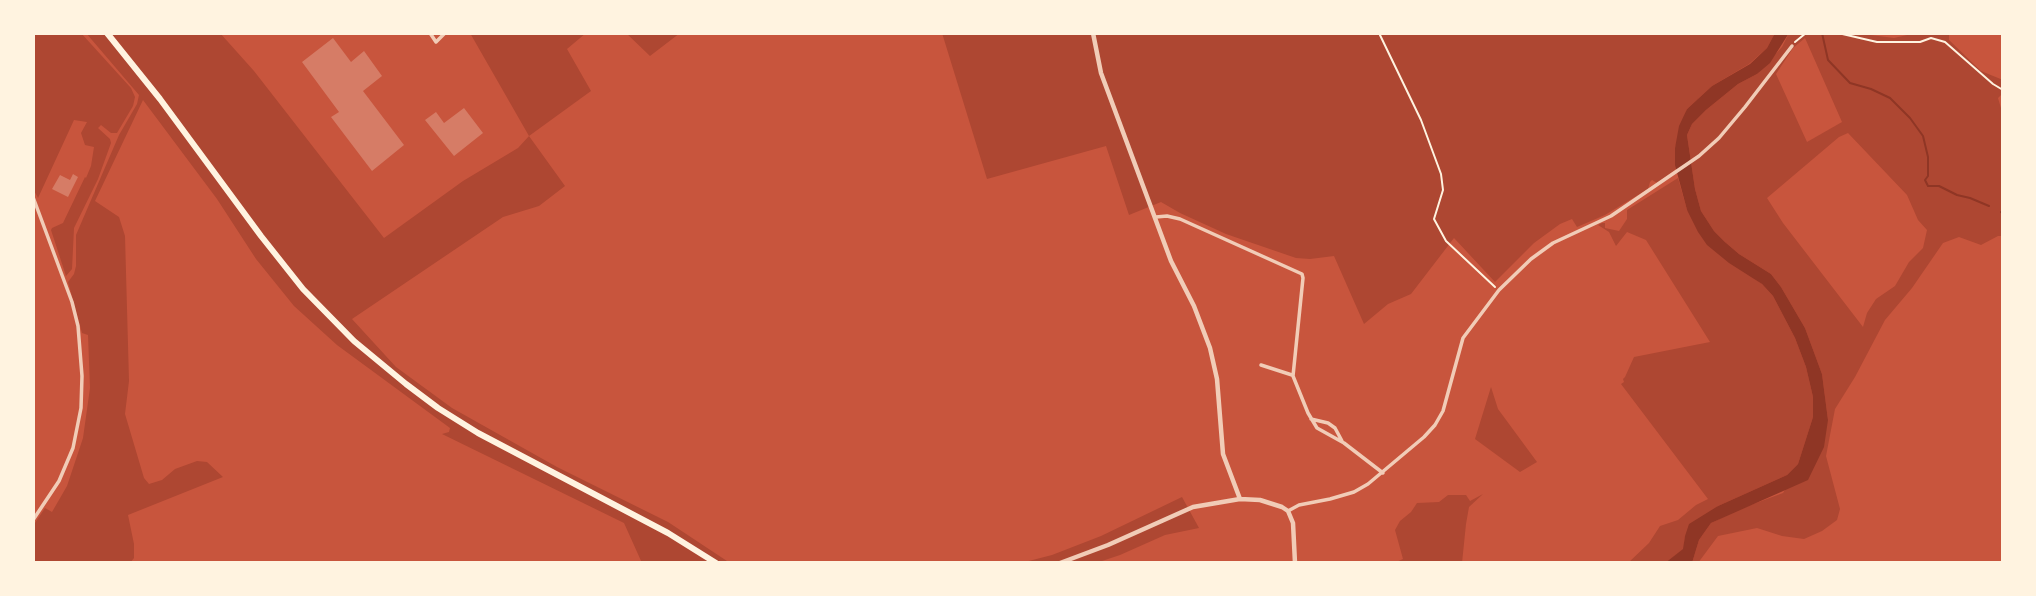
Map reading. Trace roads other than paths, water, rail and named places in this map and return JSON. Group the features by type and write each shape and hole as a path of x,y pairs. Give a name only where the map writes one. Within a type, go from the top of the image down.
{"highway":[{"path":"107,33 303,289 354,341 405,384 478,433 668,533 716,563"}],"street":[{"path":"430,33 436,42 445,33"},
{"path":"1093,33 1101,74 1171,261 1194,306 1210,348 1217,379 1223,454 1240,499"},
{"path":"1288,511 1299,505 1354,492 1383,473 1435,425 1443,411 1463,338 1499,290 1531,259 1553,243 1611,216 1699,156 1719,138 1792,46"},
{"path":"33,197 72,302 78,326 82,376 81,408 73,448 59,481 33,520"},
{"path":"1156,217 1180,219 1301,274 1302,289 1293,375 1311,419 1317,428 1344,443 1383,473"},
{"path":"1261,365 1293,375"},
{"path":"1311,419 1328,423 1335,428 1344,443"},
{"path":"1060,563 1193,507 1240,499 1260,500 1288,511 1293,523 1295,563"}],"waterway":[{"path":"1822,33 1828,60 1850,83 1890,98 1923,136 1928,157 1928,176 1925,180 1928,186 1939,186 1989,206"}]}
